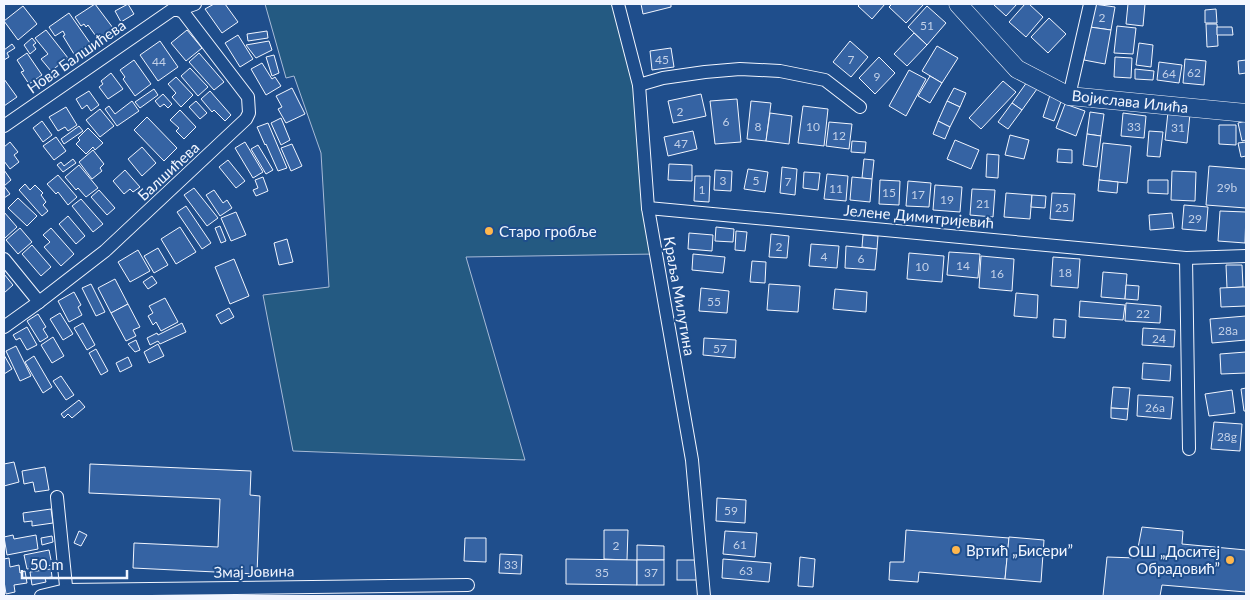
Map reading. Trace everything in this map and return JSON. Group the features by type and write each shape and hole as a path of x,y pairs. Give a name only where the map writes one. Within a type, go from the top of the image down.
{"street":[{"name":"Нова Балшићева","path":"4,126 172,10 178,10 195,4"},
{"name":"Краља Милутина","path":"618,4 639,85 648,208 692,460 704,596"},
{"name":"Војислава Илића","path":"958,4 1017,69 1069,96 1246,113"},
{"path":"1069,96 1090,4"},
{"name":"Балшићева","path":"4,327 105,251 246,120 249,112 248,97 183,12 178,10"},
{"path":"639,85 678,75 705,72 740,69 780,70 825,80 860,107"},
{"name":"Јелене Димитријевић","path":"648,208 1186,258 1246,256"},
{"path":"1186,258 1189,449"},
{"path":"4,259 39,302"},
{"path":"57,497 66,593"},
{"name":"Змај Јовина","path":"41,596 66,593 468,585"}],"shaded area":[{"name":"Старо гробље","path":"265,4 618,4 639,85 656,254 466,257 525,460 293,451 263,295 329,287 321,153 294,76 286,78"}],"building":[{"path":"95,4 113,28 98,39 88,25 86,27 84,24 81,26 75,17"},
{"path":"128,4 134,14 121,22 115,11"},
{"path":"214,4 225,4 238,22 222,33 205,9"},
{"path":"641,4 671,4 671,7 643,14"},
{"path":"860,4 885,4 872,19 858,6"},
{"path":"892,4 924,4 906,23 889,7"},
{"path":"993,4 1017,4 1006,16"},
{"path":"1025,4 1029,4 1043,17 1026,37 1009,22"},
{"path":"1094,4 1115,7 1111,30 1090,27"},
{"path":"1128,4 1145,4 1143,26 1126,24"},
{"path":"23,6 37,24 18,40 4,21"},
{"path":"927,6 946,23 927,45 908,27"},
{"path":"1216,9 1217,23 1205,23 1205,10"},
{"path":"69,13 90,43 74,54 63,36 65,35 63,31 55,36 49,27"},
{"path":"1049,18 1066,34 1048,53 1031,37"},
{"path":"1206,24 1217,24 1218,46 1207,47"},
{"path":"1117,26 1136,28 1133,54 1114,53"},
{"path":"1090,27 1111,30 1105,64 1084,60"},
{"path":"1217,27 1232,27 1233,35 1217,35"},
{"path":"46,30 68,58 51,71 41,59 48,54 35,38"},
{"path":"187,30 202,48 186,61 171,43"},
{"path":"267,31 268,38 248,41 247,34"},
{"path":"914,33 927,45 907,66 894,54"},
{"path":"238,35 253,59 240,67 225,43"},
{"path":"32,38 36,43 33,45 36,49 30,54 24,45"},
{"path":"160,41 178,67 158,81 140,55"},
{"path":"269,41 272,50 256,58 246,45"},
{"path":"850,41 868,57 851,77 833,62"},
{"path":"1139,43 1153,45 1151,67 1136,65"},
{"path":"12,44 15,48 7,53 9,57 4,60 4,50"},
{"path":"937,46 958,58 942,83 922,71"},
{"path":"671,48 674,67 652,70 650,51"},
{"path":"27,53 42,75 29,84 21,72 24,71 17,60"},
{"path":"199,53 224,82 214,90 189,62"},
{"path":"274,55 279,73 272,76 266,57"},
{"path":"879,57 895,73 875,94 859,78"},
{"path":"1115,57 1132,58 1131,78 1114,77"},
{"path":"1185,59 1206,61 1204,85 1183,83"},
{"path":"134,60 151,84 135,96 123,79 125,77 120,70"},
{"path":"1246,60 1246,73 1239,74 1238,61"},
{"path":"1159,62 1182,65 1179,83 1157,80"},
{"path":"262,63 272,79 275,77 281,86 266,95 251,69"},
{"path":"190,68 208,87 198,96 181,76"},
{"path":"1135,69 1154,71 1153,80 1135,79"},
{"path":"909,70 926,79 906,116 889,106"},
{"path":"111,73 123,89 108,99 99,87 103,84 101,81"},
{"path":"930,76 942,83 930,103 918,96"},
{"path":"176,77 193,95 181,107 172,97 176,93 168,84"},
{"path":"4,79 17,97 4,106"},
{"path":"1003,81 1016,92 981,129 969,118"},
{"path":"1027,82 1037,89 1022,110 1012,103"},
{"path":"292,88 305,114 286,123 278,109 282,107 276,96"},
{"path":"954,88 966,93 960,107 947,101"},
{"path":"154,89 158,95 140,108 135,102"},
{"path":"89,91 99,105 91,111 87,105 82,109 76,99"},
{"path":"210,91 231,115 225,121 214,110 212,112 201,99"},
{"path":"163,94 172,104 168,108 164,104 160,107 155,101"},
{"path":"701,94 706,116 673,123 668,101"},
{"path":"1050,95 1062,99 1054,121 1043,117"},
{"path":"737,99 741,142 715,144 710,101"},
{"path":"132,101 139,111 117,126 105,109 109,106 115,114"},
{"path":"196,101 207,113 200,119 189,107"},
{"path":"751,101 771,103 766,141 747,139"},
{"path":"947,101 960,107 950,127 938,121"},
{"path":"1012,103 1022,110 1008,129 998,122"},
{"path":"1065,104 1085,111 1076,136 1056,128"},
{"path":"803,106 828,109 824,146 798,143"},
{"path":"66,107 77,125 68,131 65,127 58,131 49,117"},
{"path":"100,109 114,126 100,137 86,120"},
{"path":"180,110 196,127 184,139 176,131 179,128 170,120"},
{"path":"1090,112 1104,114 1101,136 1087,134"},
{"path":"1168,112 1190,114 1187,143 1165,140"},
{"path":"770,113 792,116 789,144 766,141"},
{"path":"1123,113 1146,116 1144,138 1121,136"},
{"path":"147,117 177,148 164,161 134,130"},
{"path":"281,118 290,140 281,145 271,123"},
{"path":"42,121 52,135 43,142 33,128"},
{"path":"938,121 950,127 945,139 933,134"},
{"path":"1246,121 1246,140 1242,141 1238,123"},
{"path":"829,122 852,124 849,149 826,146"},
{"path":"268,123 287,168 278,171 257,127"},
{"path":"1219,125 1236,125 1236,145 1219,144"},
{"path":"79,126 83,131 64,144 61,139"},
{"path":"88,128 103,143 95,150 93,147 86,154 76,144 80,140 78,138"},
{"path":"693,131 697,149 668,156 664,137"},
{"path":"1149,131 1163,132 1160,157 1147,156"},
{"path":"1087,134 1101,136 1097,167 1083,165"},
{"path":"1010,135 1029,140 1024,159 1005,155"},
{"path":"56,137 66,151 54,160 43,146"},
{"path":"955,140 979,150 971,169 947,159"},
{"path":"852,141 866,142 865,153 851,152"},
{"path":"10,142 18,152 14,155 19,162 10,169 4,161 4,147"},
{"path":"245,142 263,172 253,178 235,148"},
{"path":"1246,142 1246,156 1241,157 1238,143"},
{"path":"1103,143 1131,146 1127,183 1099,180"},
{"path":"292,144 302,166 291,171 281,148"},
{"path":"258,145 273,170 266,174 251,149"},
{"path":"142,147 156,163 142,176 128,159"},
{"path":"1058,149 1072,150 1072,163 1057,162"},
{"path":"93,150 104,164 100,168 102,171 92,179 79,162"},
{"path":"987,154 999,155 998,178 986,177"},
{"path":"73,159 76,163 63,172 57,165 61,162 64,166"},
{"path":"864,159 874,160 872,179 862,178"},
{"path":"228,160 245,181 236,188 219,167"},
{"path":"669,164 692,165 692,181 668,180"},
{"path":"79,165 98,188 86,197 78,188 76,190 65,177"},
{"path":"1209,166 1246,169 1246,208 1206,205"},
{"path":"782,167 797,169 795,195 780,193"},
{"path":"748,169 768,172 765,192 744,189"},
{"path":"4,170 11,180 4,186"},
{"path":"125,170 140,187 133,192 130,189 124,194 113,181"},
{"path":"715,170 732,171 731,191 714,190"},
{"path":"1172,171 1196,172 1195,201 1171,200"},
{"path":"804,172 820,173 818,190 803,188"},
{"path":"827,174 848,176 846,201 824,199"},
{"path":"58,175 77,197 68,205 58,192 56,194 47,184"},
{"path":"695,176 710,176 709,202 694,201"},
{"path":"263,177 268,191 256,196 253,190 258,188 255,180"},
{"path":"852,177 872,179 870,202 850,200"},
{"path":"880,180 900,181 899,205 879,204"},
{"path":"1099,180 1118,182 1117,193 1098,191"},
{"path":"1148,180 1168,180 1168,194 1148,193"},
{"path":"908,181 931,183 929,207 906,206"},
{"path":"25,184 30,190 35,185 43,193 41,195 46,202 43,205 48,211 42,216 19,190"},
{"path":"935,185 962,187 960,212 933,210"},
{"path":"4,186 10,194 4,198"},
{"path":"194,188 218,218 207,226 184,195"},
{"path":"972,189 995,190 993,217 970,215"},
{"path":"99,190 115,208 107,215 91,197"},
{"path":"214,190 223,203 227,200 232,208 220,216 206,195"},
{"path":"1006,193 1032,195 1030,219 1004,217"},
{"path":"1052,193 1075,194 1073,221 1050,219"},
{"path":"1032,195 1046,196 1045,208 1031,207"},
{"path":"18,198 37,216 27,226 8,208"},
{"path":"81,199 103,224 93,232 72,206"},
{"path":"1184,205 1208,207 1206,231 1182,229"},
{"path":"186,206 211,243 202,249 177,212"},
{"path":"1220,211 1246,212 1245,243 1218,241"},
{"path":"4,212 17,227 5,238 4,237"},
{"path":"236,212 246,235 231,241 221,218"},
{"path":"1172,213 1174,228 1150,230 1149,215"},
{"path":"68,216 85,236 76,244 59,224"},
{"path":"220,226 226,241 221,243 215,228"},
{"path":"180,227 196,252 176,264 161,239"},
{"path":"716,227 734,229 733,242 715,241"},
{"path":"20,228 32,242 18,254 6,240"},
{"path":"51,228 74,254 61,266 44,247 50,242 43,235"},
{"path":"736,231 747,232 745,251 735,250"},
{"path":"689,233 713,235 712,251 688,249"},
{"path":"771,234 789,236 787,258 769,257"},
{"path":"863,235 878,236 877,249 862,247"},
{"path":"287,239 293,262 279,265 274,243"},
{"path":"811,244 839,246 837,268 809,266"},
{"path":"32,245 51,267 41,276 22,254"},
{"path":"846,246 877,249 875,270 845,268"},
{"path":"158,248 168,265 154,273 144,256"},
{"path":"138,250 150,271 130,282 118,262"},
{"path":"949,252 980,254 978,278 947,275"},
{"path":"909,253 944,256 942,282 907,279"},
{"path":"693,254 725,257 723,273 692,270"},
{"path":"981,256 1014,259 1012,291 979,288"},
{"path":"1053,257 1080,259 1078,288 1051,286"},
{"path":"234,259 249,296 230,304 215,267"},
{"path":"752,261 766,262 765,283 750,282"},
{"path":"1226,265 1242,265 1243,287 1227,288"},
{"path":"1103,272 1127,274 1125,299 1101,297"},
{"path":"4,274 13,285 4,293"},
{"path":"152,276 157,283 148,289 143,282"},
{"path":"115,279 128,304 111,313 98,288"},
{"path":"91,284 105,312 96,316 82,288"},
{"path":"769,284 800,286 798,312 767,310"},
{"path":"1126,285 1139,286 1138,300 1125,299"},
{"path":"1246,287 1246,306 1221,307 1220,288"},
{"path":"701,288 729,291 727,313 699,311"},
{"path":"835,289 867,292 866,312 833,309"},
{"path":"74,292 81,305 78,307 82,315 69,322 58,301"},
{"path":"1016,293 1038,295 1037,318 1014,316"},
{"path":"165,298 178,322 161,331 156,322 153,325 148,316 153,313 149,306"},
{"path":"1080,301 1125,305 1123,320 1079,317"},
{"path":"1126,303 1161,306 1160,323 1125,321"},
{"path":"128,304 140,327 133,330 136,336 126,341 111,313"},
{"path":"229,308 234,317 221,324 216,315"},
{"path":"60,313 73,334 63,340 50,319"},
{"path":"38,314 46,327 43,329 48,337 40,342 27,321"},
{"path":"1246,316 1246,340 1212,343 1210,319"},
{"path":"1054,319 1066,320 1065,338 1053,337"},
{"path":"83,323 95,345 87,350 74,328"},
{"path":"182,323 186,332 160,344 158,341 150,345 147,338 157,333 158,335"},
{"path":"27,327 37,345 27,350 20,338 16,340 13,335"},
{"path":"1143,328 1175,330 1174,347 1142,345"},
{"path":"53,337 64,356 52,363 41,345"},
{"path":"704,338 736,340 735,358 703,355"},
{"path":"136,340 140,350 135,352 128,344"},
{"path":"158,344 164,356 149,363 144,352"},
{"path":"16,346 31,376 20,381 6,351"},
{"path":"96,349 108,371 101,375 89,353"},
{"path":"1246,352 1246,373 1221,374 1220,354"},
{"path":"4,355 12,369 4,374"},
{"path":"34,356 52,387 43,393 25,362"},
{"path":"128,357 132,366 120,372 116,363"},
{"path":"1143,363 1171,365 1170,381 1142,379"},
{"path":"61,376 74,395 66,400 53,381"},
{"path":"1113,387 1130,388 1128,409 1111,408"},
{"path":"1246,388 1246,411 1244,411 1241,389"},
{"path":"1232,390 1235,413 1209,416 1205,394"},
{"path":"1138,395 1173,397 1171,419 1137,416"},
{"path":"79,400 85,407 72,418 68,414 64,418 61,414"},
{"path":"1111,408 1128,409 1127,420 1111,418"},
{"path":"1214,422 1242,424 1240,451 1211,449"},
{"path":"14,462 19,482 4,486 4,464"},
{"path":"90,464 251,471 250,495 260,496 257,574 133,568 134,543 218,547 220,499 89,493"},
{"path":"45,467 49,490 35,492 33,482 24,484 22,471"},
{"path":"717,498 746,500 745,523 716,521"},
{"path":"51,509 53,523 32,526 32,521 24,522 23,513"},
{"name":"ОШ „Доситеј Обрадовић”","path":"1142,527 1183,531 1182,544 1246,550 1246,592 1162,585 1160,596 1103,596 1107,557 1136,558"},
{"path":"604,530 628,530 627,560 604,559"},
{"name":"Вртић „Бисери”","path":"906,530 1009,538 1005,579 919,572 918,582 889,580 890,562 904,562"},
{"path":"79,531 87,535 81,546 74,543"},
{"path":"725,531 757,533 755,557 723,554"},
{"path":"13,535 14,539 36,535 38,549 7,555 4,537"},
{"path":"52,536 53,542 42,545 41,538"},
{"path":"1009,537 1044,540 1041,582 1005,579"},
{"path":"465,538 486,538 486,562 464,561"},
{"path":"637,545 664,546 664,560 637,560"},
{"path":"49,550 52,565 27,569 24,555"},
{"path":"500,554 522,555 521,574 499,573"},
{"path":"800,557 815,559 813,587 798,586"},
{"path":"9,558 10,567 19,565 20,573 25,571 27,583 14,585 15,592 6,594 4,559"},
{"path":"566,559 637,560 637,585 566,584"},
{"path":"723,559 771,563 769,582 722,578"},
{"path":"637,560 664,560 664,585 637,585"},
{"path":"677,560 697,560 697,580 677,580"},
{"path":"51,569 52,577 45,578 46,582 32,585 30,572"}],"place":[{"name":"Старо гробље","path":"489,231"},
{"name":"Вртић „Бисери”","path":"956,550"},
{"name":"ОШ „Доситеј Обрадовић”","path":"1230,560"}]}
